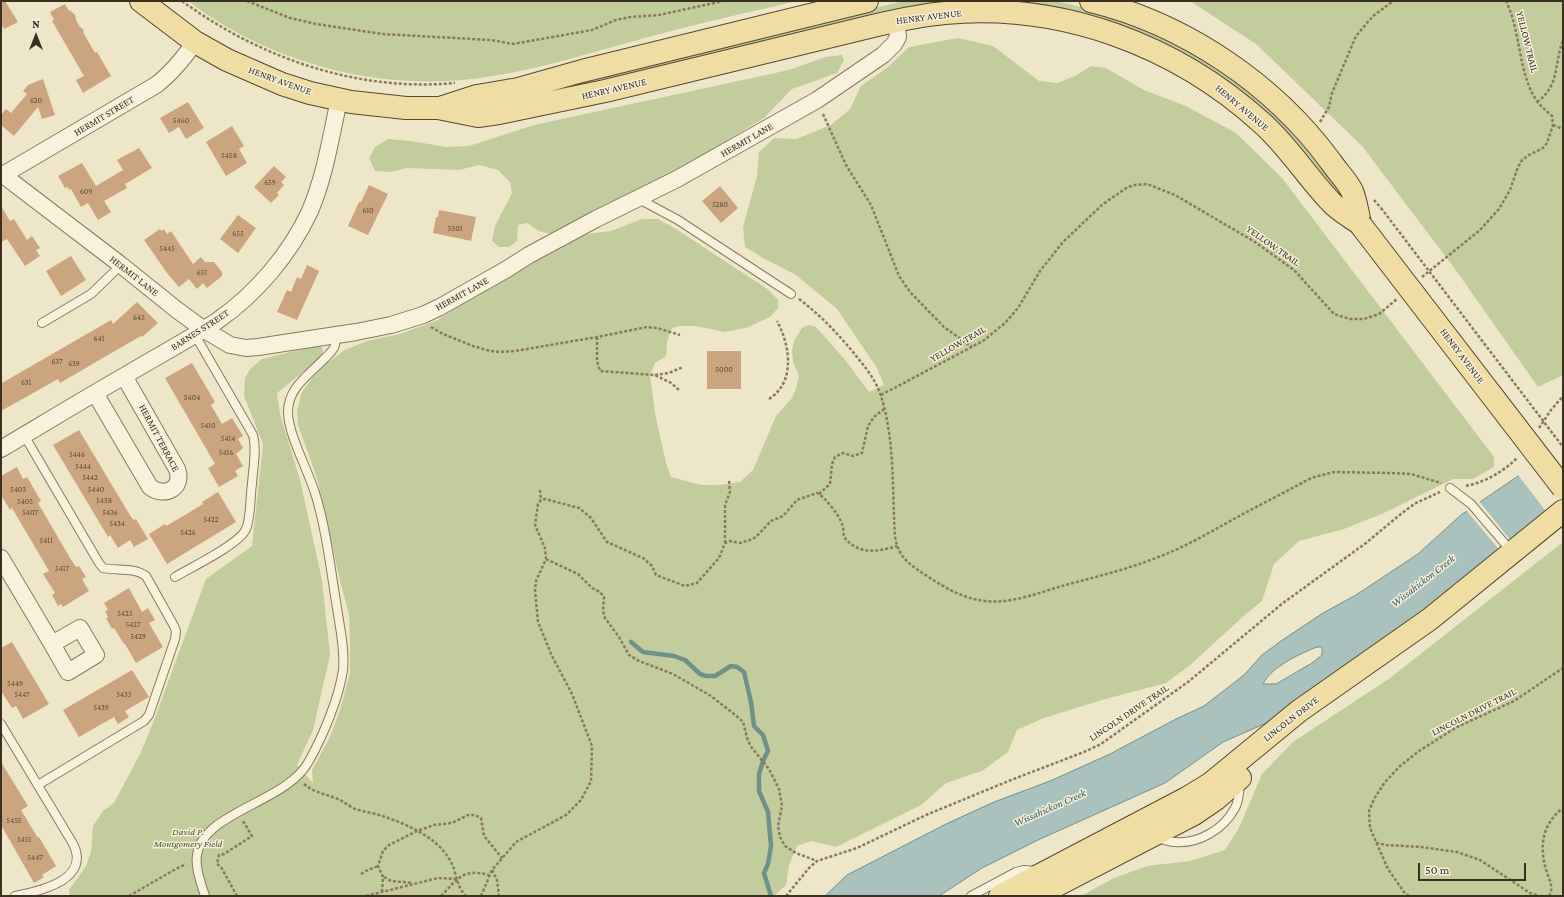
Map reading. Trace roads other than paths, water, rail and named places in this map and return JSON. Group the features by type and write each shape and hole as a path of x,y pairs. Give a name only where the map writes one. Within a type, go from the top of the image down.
{"main road":[{"name":"HENRY AVENUE","path":"141,1 195,42 227,60 282,84 339,100 406,108 438,108 478,116 605,91 896,20 946,13 994,12 1045,17 1093,28 1141,44 1170,58 1205,78 1246,109 1280,141 1332,203 1360,224 1563,488"},
{"name":"HENRY AVENUE","path":"438,108 477,96 518,89 582,71 867,1"},
{"name":"HENRY AVENUE","path":"1091,1 1138,16 1176,33 1230,65 1262,90 1283,108 1310,136 1352,191 1360,224"},
{"name":"LINCOLN DRIVE","path":"1000,896 1187,798 1210,784 1299,711 1406,637 1509,550 1563,511"},
{"name":"LINCOLN DRIVE","path":"1036,896 1194,814 1216,799 1293,730 1425,638 1563,527"}],"street":[{"name":"HERMIT LANE","path":"2,176 121,265 177,310 199,332 230,345 246,348 334,335 391,325 422,315 453,300 529,255 596,219 677,179 816,100 883,55 894,44 898,37 896,20"},
{"name":"HERMIT STREET","path":"2,176 156,85 168,76 178,65 195,42"},
{"name":"BARNES STREET","path":"1,449 199,332 229,311 255,288 280,260 310,210 317,192 339,100"},
{"name":"HERMIT TERRACE","path":"95,394 150,487 155,491 162,492 172,490 179,483 180,476 124,376"},
{"path":"1,558 52,644"}],"lane":[{"path":"639,199 678,220 791,294"},
{"path":"42,323 91,294 121,265"},
{"path":"175,577 228,546 244,533 248,520 255,442 253,435 199,332"},
{"path":"205,896 196,860 199,846 215,826 272,795 296,776 308,764 320,739 338,692 343,669 343,656 335,595 322,525 311,481 291,430 288,413 288,405 295,388 332,351 336,344 334,335"},
{"path":"24,435 99,563 103,568 141,572 146,576 176,631 175,639 149,715 144,721 38,785"},
{"path":"1450,488 1471,504 1509,550"},
{"path":"1,724 77,850 78,856 77,862 67,877 56,884 38,892 15,896"},
{"path":"971,896 1016,872 1024,870 1045,872"}],"water":[{"name":"Wissahickon Creek","path":"1551,454 1563,499 1420,616 1271,721 1223,742 1165,783 1038,840 982,868 939,896 825,896 847,875 946,824 994,802 1050,781 1110,754 1204,706 1244,675 1262,655 1323,613 1356,595 1418,554 1461,515","holes":["1317,647 1322,647 1322,655 1312,663 1276,684 1263,684 1279,666 1310,650"]}],"waterway":[{"path":"631,642 643,652 674,656 685,660 700,674 706,676 715,676 731,666 737,667 744,672 751,702 754,726 763,735 768,751 759,774 759,791 768,812 771,846 768,864 764,873 771,896"}],"park label":[{"name":"David P. Montgomery Field","path":"188,838"}]}
